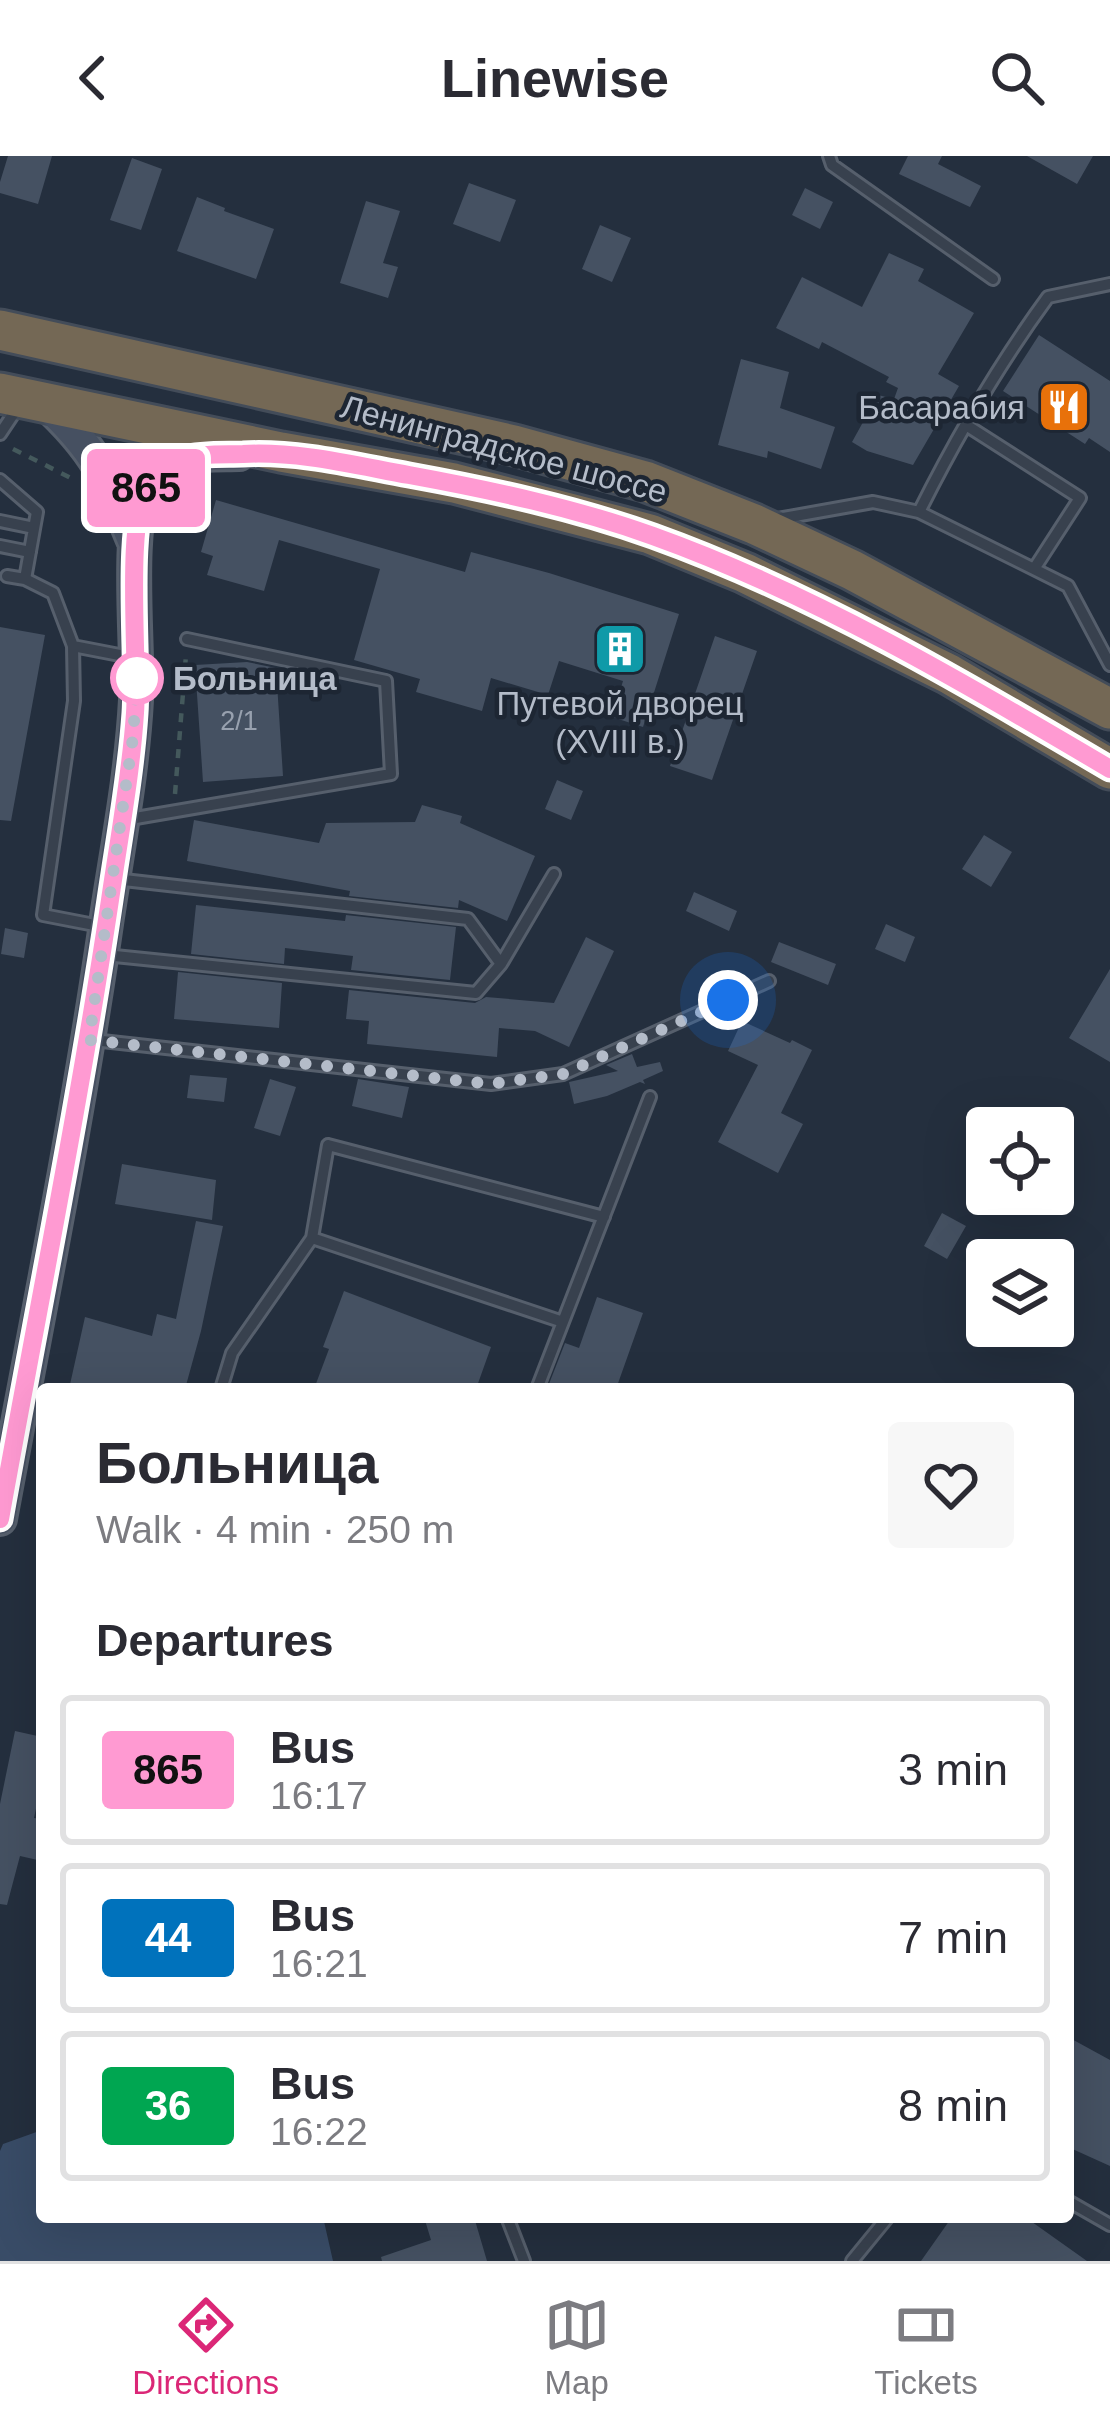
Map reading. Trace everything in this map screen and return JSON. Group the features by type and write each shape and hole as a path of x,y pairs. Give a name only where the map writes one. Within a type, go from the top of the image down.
{"highway":[{"name":"Ленинградское шоссе","path":"0,330 514,445 645,482 754,524 852,570 1110,709"},
{"name":"Ленинградское шоссе","path":"23,398 454,483 650,535 746,573 949,674 1110,769"}],"main road":[{"path":"23,398 73,429 91,451 135,545"},
{"path":"0,1519 89,1040 113,879 135,719 135,545 140,511 148,482 170,463 191,456 281,452"}],"lane":[{"path":"829,156 832,165 993,279"},
{"path":"919,512 966,425 1048,296 1110,284"},
{"path":"0,434 23,398"},
{"path":"966,425 1080,498 1034,569"},
{"path":"0,480 37,512 25,579"},
{"path":"754,524 873,502 919,512 1068,586 1110,664"},
{"path":"0,521 34,528"},
{"path":"0,546 30,552"},
{"path":"7,576 53,593 73,646 74,700 43,916 104,941 476,993 501,964 554,874"},
{"path":"121,820 391,774 386,681 188,639"},
{"path":"73,646 136,658"},
{"path":"113,879 468,919 501,964"},
{"path":"89,1040 490,1084 563,1074 769,981"},
{"path":"539,1383 650,1097"},
{"path":"223,1383 232,1353 312,1238 328,1145 604,1216"},
{"path":"312,1238 563,1322"},
{"path":"1074,2204 1110,2225"},
{"path":"509,2223 524,2261"},
{"path":"852,2261 884,2223"}],"path":[{"path":"0,446 82,483"},
{"path":"174,811 188,639"}],"water":[{"path":"36,2132 36,2223 324,2223 333,2261 0,2261 3,2144"}],"building":[{"path":"8,156 52,156 38,204 0,193"},
{"path":"908,156 942,156 938,164 981,186 970,207 899,174"},
{"path":"1027,156 1093,156 1077,184"},
{"path":"132,158 162,169 141,230 110,220"},
{"path":"469,183 516,200 500,242 453,224"},
{"path":"805,188 833,202 820,229 792,215"},
{"path":"197,197 274,229 256,279 177,251"},
{"path":"366,201 400,211 383,263 398,267 388,298 340,283"},
{"path":"600,225 631,238 612,282 582,269"},
{"path":"889,253 924,269 918,281 974,313 938,374 959,386 913,465 852,442 878,395 894,399 898,388 886,382 889,377 822,342 819,349 776,328 802,277 862,307"},
{"path":"1039,335 1110,381 1110,452 1089,438 1085,444 1003,391"},
{"path":"741,359 789,372 780,408 835,427 821,469 768,451 767,458 718,445"},
{"path":"216,500 465,572 471,552 679,614 643,727 612,717 623,681 559,661 548,695 491,678 482,711 416,692 420,679 354,660 380,569 279,540 264,591 207,575 213,556 201,552"},
{"path":"0,627 45,635 11,821 0,820"},
{"path":"715,636 757,651 712,780 670,766"},
{"path":"247,662 276,668 283,776 203,782 195,665"},
{"path":"557,780 583,791 571,820 545,809"},
{"path":"422,805 462,816 460,823 535,856 507,921 459,900 458,908 349,896 350,891 187,861 194,820 319,843 326,823 415,822"},
{"path":"984,835 1012,852 991,887 962,869"},
{"path":"694,892 737,911 729,931 686,911"},
{"path":"196,905 456,927 450,980 351,970 353,956 285,948 284,964 191,954"},
{"path":"886,924 915,937 905,962 875,949"},
{"path":"5,928 28,933 24,958 1,954"},
{"path":"586,937 614,951 569,1047 535,1031 499,1028 497,1057 367,1044 369,1021 346,1019 349,990 475,1003 486,997 554,1003"},
{"path":"779,942 836,964 828,985 771,962"},
{"path":"1110,969 1110,1062 1069,1038"},
{"path":"178,972 282,983 279,1028 174,1019"},
{"path":"742,1021 812,1050 781,1113 803,1124 778,1173 718,1142 758,1065 728,1051"},
{"path":"632,1054 637,1067 660,1062 663,1071 643,1080 645,1084 574,1104 569,1082 618,1071 606,1065"},
{"path":"190,1075 227,1078 224,1102 187,1098"},
{"path":"270,1079 296,1087 280,1136 254,1128"},
{"path":"358,1079 409,1087 402,1118 352,1106"},
{"path":"122,1164 216,1180 212,1220 115,1204"},
{"path":"942,1213 966,1226 947,1259 924,1246"},
{"path":"196,1221 223,1226 187,1383 70,1383 85,1317 152,1336 157,1314 176,1319"},
{"path":"344,1291 491,1347 478,1383 316,1383 329,1349 323,1347"},
{"path":"597,1297 643,1313 618,1383 549,1383 565,1343 579,1348"},
{"path":"15,1731 36,1736 36,1860 20,1856 7,1905 0,1904 0,1804"},
{"path":"1074,2040 1110,2060 1110,2166 1074,2150"},
{"path":"426,2223 476,2223 487,2261 382,2261 381,2257 431,2240"},
{"path":"948,2223 1033,2223 1087,2261 921,2261"}],"bus line":[{"name":"865","path":"0,1519 89,1040 133,737 135,545 140,511 148,482 170,463 191,456 281,452 454,483 650,535 746,573 949,674 1110,769"}],"place":[{"name":"Басарабия","path":"1064,407"},
{"name":"Путевой дворец (XVIII в.)","path":"620,649"},
{"name":"Больница","path":"137,678"}],"route":[{"path":"137,678 133,737 89,1040 490,1084 563,1074 728,1000"}]}
